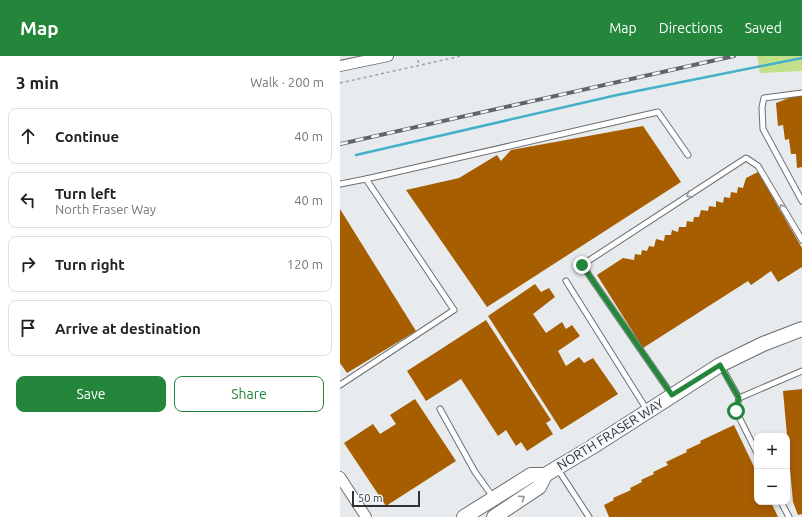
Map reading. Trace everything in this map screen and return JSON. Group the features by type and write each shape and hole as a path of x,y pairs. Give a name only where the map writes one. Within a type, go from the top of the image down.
{"street":[{"path":"340,66 388,56"},
{"name":"NORTH FRASER WAY","path":"464,517 531,475 551,471 592,447 720,365 764,344 802,329"},
{"name":"NORTH FRASER WAY","path":"494,517 539,487 551,471"},
{"path":"340,477 366,517"}],"lane":[{"path":"802,93 764,98 762,107 763,130 802,201"},
{"path":"340,184 658,112 688,155"},
{"path":"672,395 582,265 746,158 758,166 802,240"},
{"path":"340,385 454,310 366,179"},
{"path":"566,281 648,411"},
{"path":"720,365 739,398 736,411 754,447"},
{"path":"739,398 802,371"},
{"path":"440,409 475,472 494,498"},
{"path":"551,471 589,517"},
{"path":"783,505 789,517"}],"path":[{"path":"340,83 450,57 461,56"},
{"path":"418,60 419,65"}],"green space":[{"path":"757,56 802,56 802,71 760,73"}],"building":[{"path":"802,95 802,167 797,168 796,154 791,154 789,139 785,140 783,125 778,126 776,103 794,96"},
{"path":"643,126 681,182 487,307 406,190 459,178 497,155 501,161 511,150"},
{"path":"758,172 802,248 802,267 778,282 771,271 751,285 748,281 643,348 597,275 623,258 634,260 635,254 641,255 642,250 647,251 649,246 654,247 656,239 664,241 665,235 671,235 672,230 678,232 679,227 686,227 687,221 693,222 694,217 699,217 701,210 708,211 709,206 716,207 716,201 723,203 724,197 730,198 731,192 737,193 738,187 743,188 746,178"},
{"path":"340,209 416,331 347,373 340,363"},
{"path":"535,284 541,292 549,288 555,297 533,314 546,333 562,322 566,329 572,325 580,336 558,351 566,366 579,357 584,363 593,358 618,394 561,430 488,316"},
{"path":"486,320 551,420 546,423 553,434 527,451 521,442 516,446 506,430 498,436 461,379 426,401 407,371"},
{"path":"802,389 802,514 798,515 793,502 790,469 790,433 787,433 783,391"},
{"path":"415,399 456,461 386,506 344,443 373,424 380,434 396,424 390,415"},
{"path":"734,425 754,467 754,505 772,505 778,517 609,517 604,505 614,500 613,498 631,490 630,488 642,482 641,480 668,465 666,462 687,452 686,450 701,443 700,441"}],"waterway":[{"path":"356,155 617,95 802,58"}],"railway":[{"path":"340,144 734,56"}],"route":[{"path":"582,265 672,395 720,365 739,398 736,411"}]}
